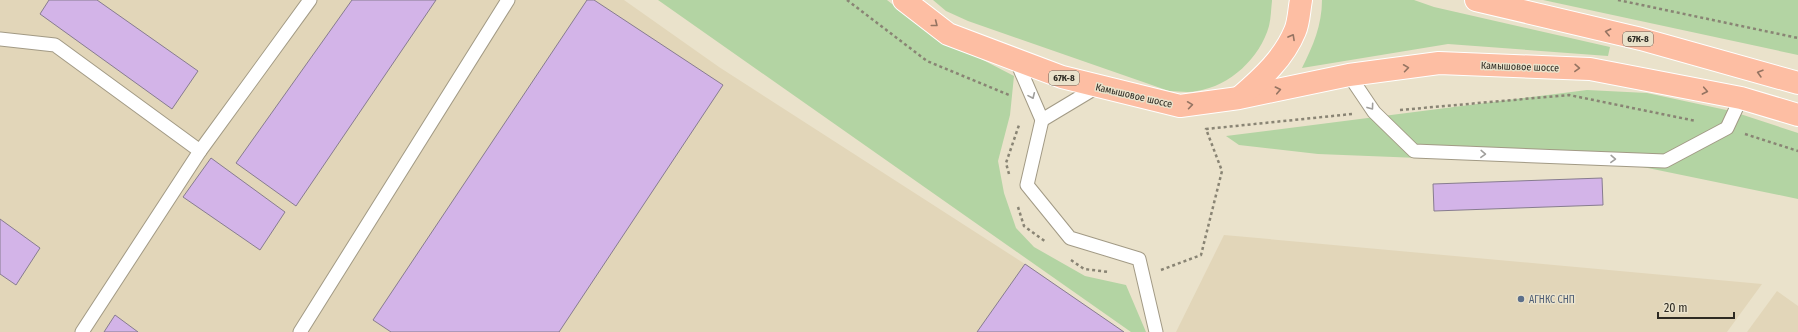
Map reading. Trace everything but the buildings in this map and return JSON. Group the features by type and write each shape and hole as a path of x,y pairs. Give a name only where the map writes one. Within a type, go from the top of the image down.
{"main road":[{"name":"Камышовое шоссе","path":"904,0 948,34 1062,77 1097,87 1180,106 1240,98 1349,75 1439,63 1590,69 1741,98 1776,107 1798,115"},
{"path":"1240,98 1266,75 1283,54 1296,30 1301,0"},
{"name":"67К-8","path":"1476,0 1641,40 1798,83"}],"lane":[{"path":"82,332 200,151 310,0"},
{"path":"300,332 508,0"},
{"path":"0,39 55,45 200,151"},
{"path":"1016,60 1042,120 1027,186 1070,238 1139,259 1156,332"},
{"path":"1349,75 1374,112 1414,151 1665,160 1727,128 1741,98"},
{"path":"1042,120 1097,87"}],"path":[{"path":"847,0 927,61 1037,106"},
{"path":"1618,0 1798,38"}],"shaded area":[{"path":"0,0 624,0 719,67 1025,264 1124,332 0,332"},
{"path":"1224,235 1762,284 1727,332 1176,332"},
{"path":"1777,291 1798,306 1798,332 1747,332"}],"green space":[{"path":"658,0 887,0 925,30 1014,76 1010,115 998,161 1004,193 1016,228 1034,247 1085,276 1126,285 1146,332 1131,332"},
{"path":"933,0 1272,1 1271,17 1265,38 1259,49 1242,69 1221,83 1194,92 1187,92 1169,91 968,21 946,11"},
{"path":"1322,0 1414,0 1434,7 1610,47 1608,56 1448,44 1302,68 1310,52 1319,27"},
{"path":"1543,0 1798,0 1798,55"},
{"path":"1587,90 1647,93 1731,111 1798,133 1798,199 1643,167 1318,154 1239,145 1226,136"}],"place":[{"name":"АГНКС СНП","path":"1521,299"}]}
